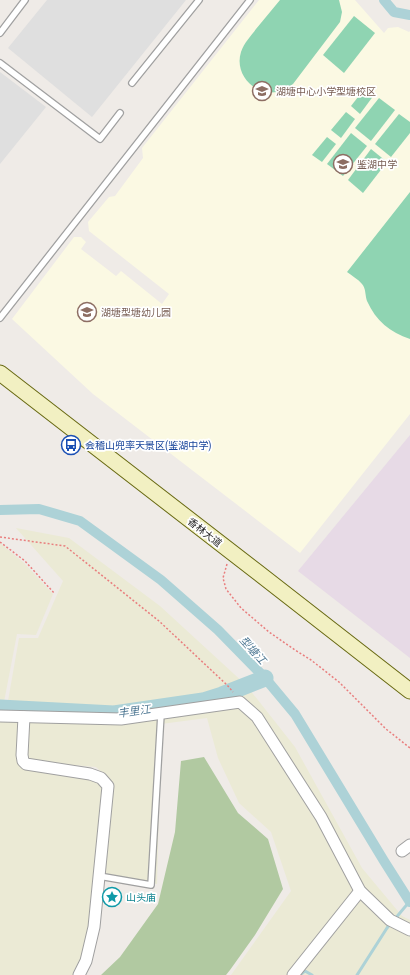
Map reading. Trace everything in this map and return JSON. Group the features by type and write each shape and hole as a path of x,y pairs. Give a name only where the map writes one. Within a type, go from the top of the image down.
{"main road":[{"name":"香林大道","path":"0,373 410,691"}],"street":[{"path":"0,716 121,719 240,702 257,717 321,817 360,891 392,921 410,930"},
{"path":"24,717 22,755 23,761 26,764 90,774 101,778 108,786 94,927 86,961 79,975"},
{"path":"293,975 360,891"}],"lane":[{"path":"0,33 25,0"},
{"path":"132,84 199,0"},
{"path":"0,318 250,0"},
{"path":"0,62 100,139 120,113"},
{"path":"99,876 151,885 161,714"}],"path":[{"path":"0,537 65,546 159,620 227,685"},
{"path":"0,542 26,561 54,593"},
{"path":"230,551 223,578 226,589 241,608 269,632 311,660 339,682 386,729 410,748"}],"shaded area":[{"path":"47,0 186,0 92,117 8,48"},
{"name":"鉴湖中学","path":"259,0 355,0 384,33 388,28 398,27 409,32 410,31 410,414 300,553 93,394 12,319 74,237 81,237 86,242 81,249 116,276 121,271 162,304 169,294 89,231 88,222 109,197 115,196 143,158 142,148"},
{"path":"0,72 46,107 0,164"},
{"path":"410,435 410,658 298,571"}],"green space":[{"path":"280,0 339,0 342,12 340,22 293,84 277,92 261,91 248,82 243,75 240,68 241,52 256,29"},
{"path":"354,16 375,33 344,73 323,55"},
{"path":"365,88 374,95 360,114 351,106"},
{"path":"379,98 395,110 371,141 355,128"},
{"path":"346,112 355,119 341,138 331,130"},
{"path":"399,114 410,122 410,133 391,157 375,144"},
{"path":"351,133 367,146 343,176 327,164"},
{"path":"327,137 336,144 322,162 312,155"},
{"path":"371,149 387,162 363,193 348,180"},
{"path":"410,192 410,339 396,333 379,320 367,301 363,286 347,272"},
{"path":"16,528 69,538 160,606 246,685 295,747 362,868 402,916 410,920 410,975 231,975 291,891 271,832 239,803 218,758 207,718 161,724 157,884 105,875 114,784 96,767 27,761 26,703 8,701 19,638 38,638 63,581"},
{"path":"0,543 24,563 53,594 36,635 17,634 4,702 0,702"},
{"path":"0,719 22,720 19,757 21,768 96,781 102,787 89,927 83,960 76,975 0,975"},
{"path":"204,757 238,813 268,839 283,889 255,935 226,975 101,975 120,957 158,904 175,832 181,761"}],"waterway":[{"path":"384,0 394,12 410,15"},
{"name":"型塘江","path":"0,510 39,509 80,521 161,580 218,630 265,678 295,714 410,902"},
{"name":"丰里江","path":"0,708 114,714 203,701 265,678"},
{"path":"394,920 410,901"},
{"path":"357,975 390,924"},
{"path":"300,975 305,971 312,975"}],"place":[{"name":"湖塘中心小学型塘校区","path":"262,91"},
{"name":"鉴湖中学","path":"343,164"},
{"name":"湖塘型塘幼儿园","path":"87,312"},
{"name":"会稽山兜率天景区(鉴湖中学)","path":"71,445"},
{"name":"山头庙","path":"112,897"}]}
